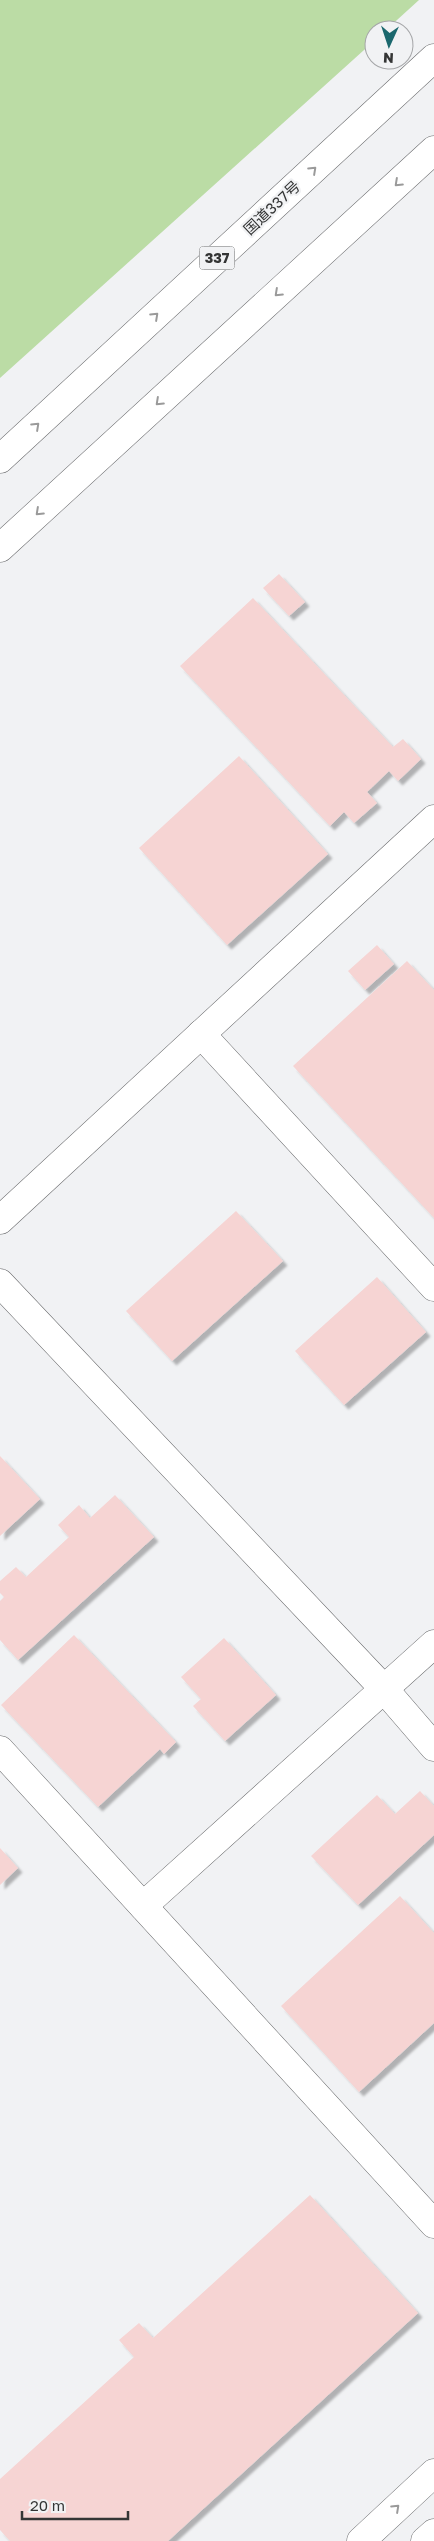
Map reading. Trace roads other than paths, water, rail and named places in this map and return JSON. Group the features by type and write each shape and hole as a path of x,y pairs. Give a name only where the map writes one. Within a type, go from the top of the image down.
{"main road":[{"name":"国道337号","path":"0,459 434,58"},
{"path":"0,548 434,150"},
{"path":"0,1220 434,819"},
{"path":"201,1034 434,1287"},
{"path":"0,1282 384,1689 434,1747"},
{"path":"143,1906 434,1644"},
{"path":"0,1750 434,2224"},
{"path":"360,2541 434,2473"},
{"path":"425,2541 434,2533"}]}
